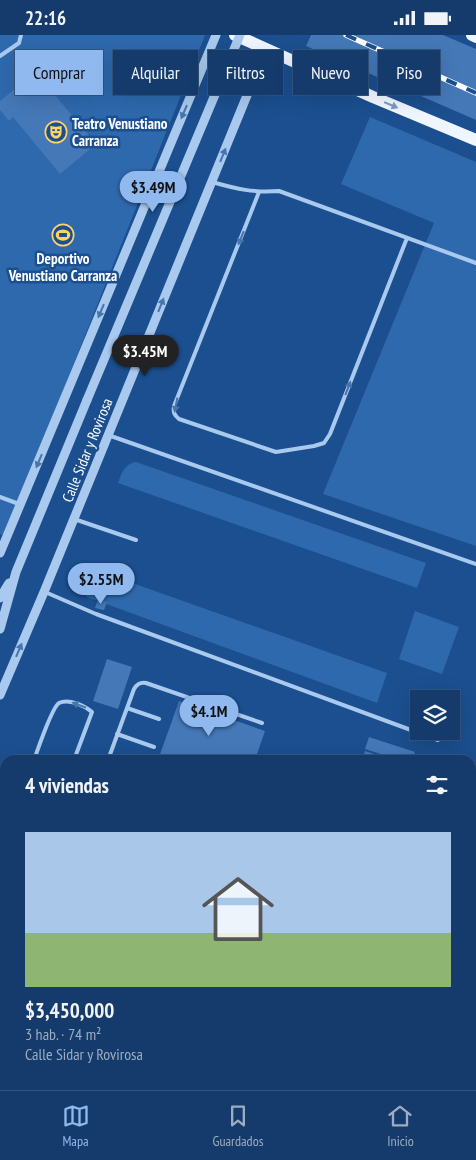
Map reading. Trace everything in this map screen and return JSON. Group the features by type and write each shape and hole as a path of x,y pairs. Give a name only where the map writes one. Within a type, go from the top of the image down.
{"main road":[{"path":"235,35 476,140"},
{"path":"472,35 476,37"}],"street":[{"path":"0,553 216,35"},
{"name":"Calle Sidar y Rovirosa","path":"16,572 240,35"},
{"name":"Calle Sidar y Rovirosa","path":"0,695 266,49"},
{"path":"0,598 16,572"},
{"path":"0,629 16,572"}],"lane":[{"path":"0,56 18,43 21,35"},
{"path":"212,182 242,190 259,192 279,191 476,263"},
{"path":"259,192 173,411 175,416 190,422 276,452 324,443 330,434 407,238"},
{"path":"108,435 476,565"},
{"path":"0,497 20,505"},
{"path":"74,519 136,540"},
{"path":"44,592 96,614 410,730"},
{"path":"110,755 136,685 146,683 262,723"},
{"path":"36,755 52,710 58,703 68,701 87,707 92,712 76,755"},
{"path":"127,708 159,719"},
{"path":"117,734 154,747"}],"shaded area":[{"name":"Deportivo Venustiano Carranza","path":"0,35 205,35 198,53 198,50 113,50 113,95 181,95 5,536 0,534"},
{"path":"370,117 476,162 476,546 323,494 434,223 341,184"},
{"path":"136,462 426,563 417,588 118,483 126,467"},
{"path":"84,566 387,673 377,703 87,597 82,589 81,582"},
{"path":"415,611 459,627 442,674 399,659"}],"building":[{"path":"311,35 443,35 476,49 476,120 419,95 440,95 440,50 378,50 378,77 368,73 368,50 315,50 306,46"},
{"name":"Teatro Venustiano Carranza","path":"15,89 15,95 55,95 96,144 60,174 13,117 9,121 0,110 0,101"},
{"path":"98,599 107,602 104,610 95,608"},
{"path":"107,659 132,667 118,709 93,701"},
{"path":"179,701 265,731 257,755 160,755"},
{"path":"369,737 415,752 414,755 384,755 365,749"},
{"path":"365,751 377,755 364,755"}],"railway":[{"path":"346,35 476,93"}],"place":[{"name":"Teatro Venustiano Carranza","path":"56,132"},
{"name":"Deportivo Venustiano Carranza","path":"63,235"}]}
